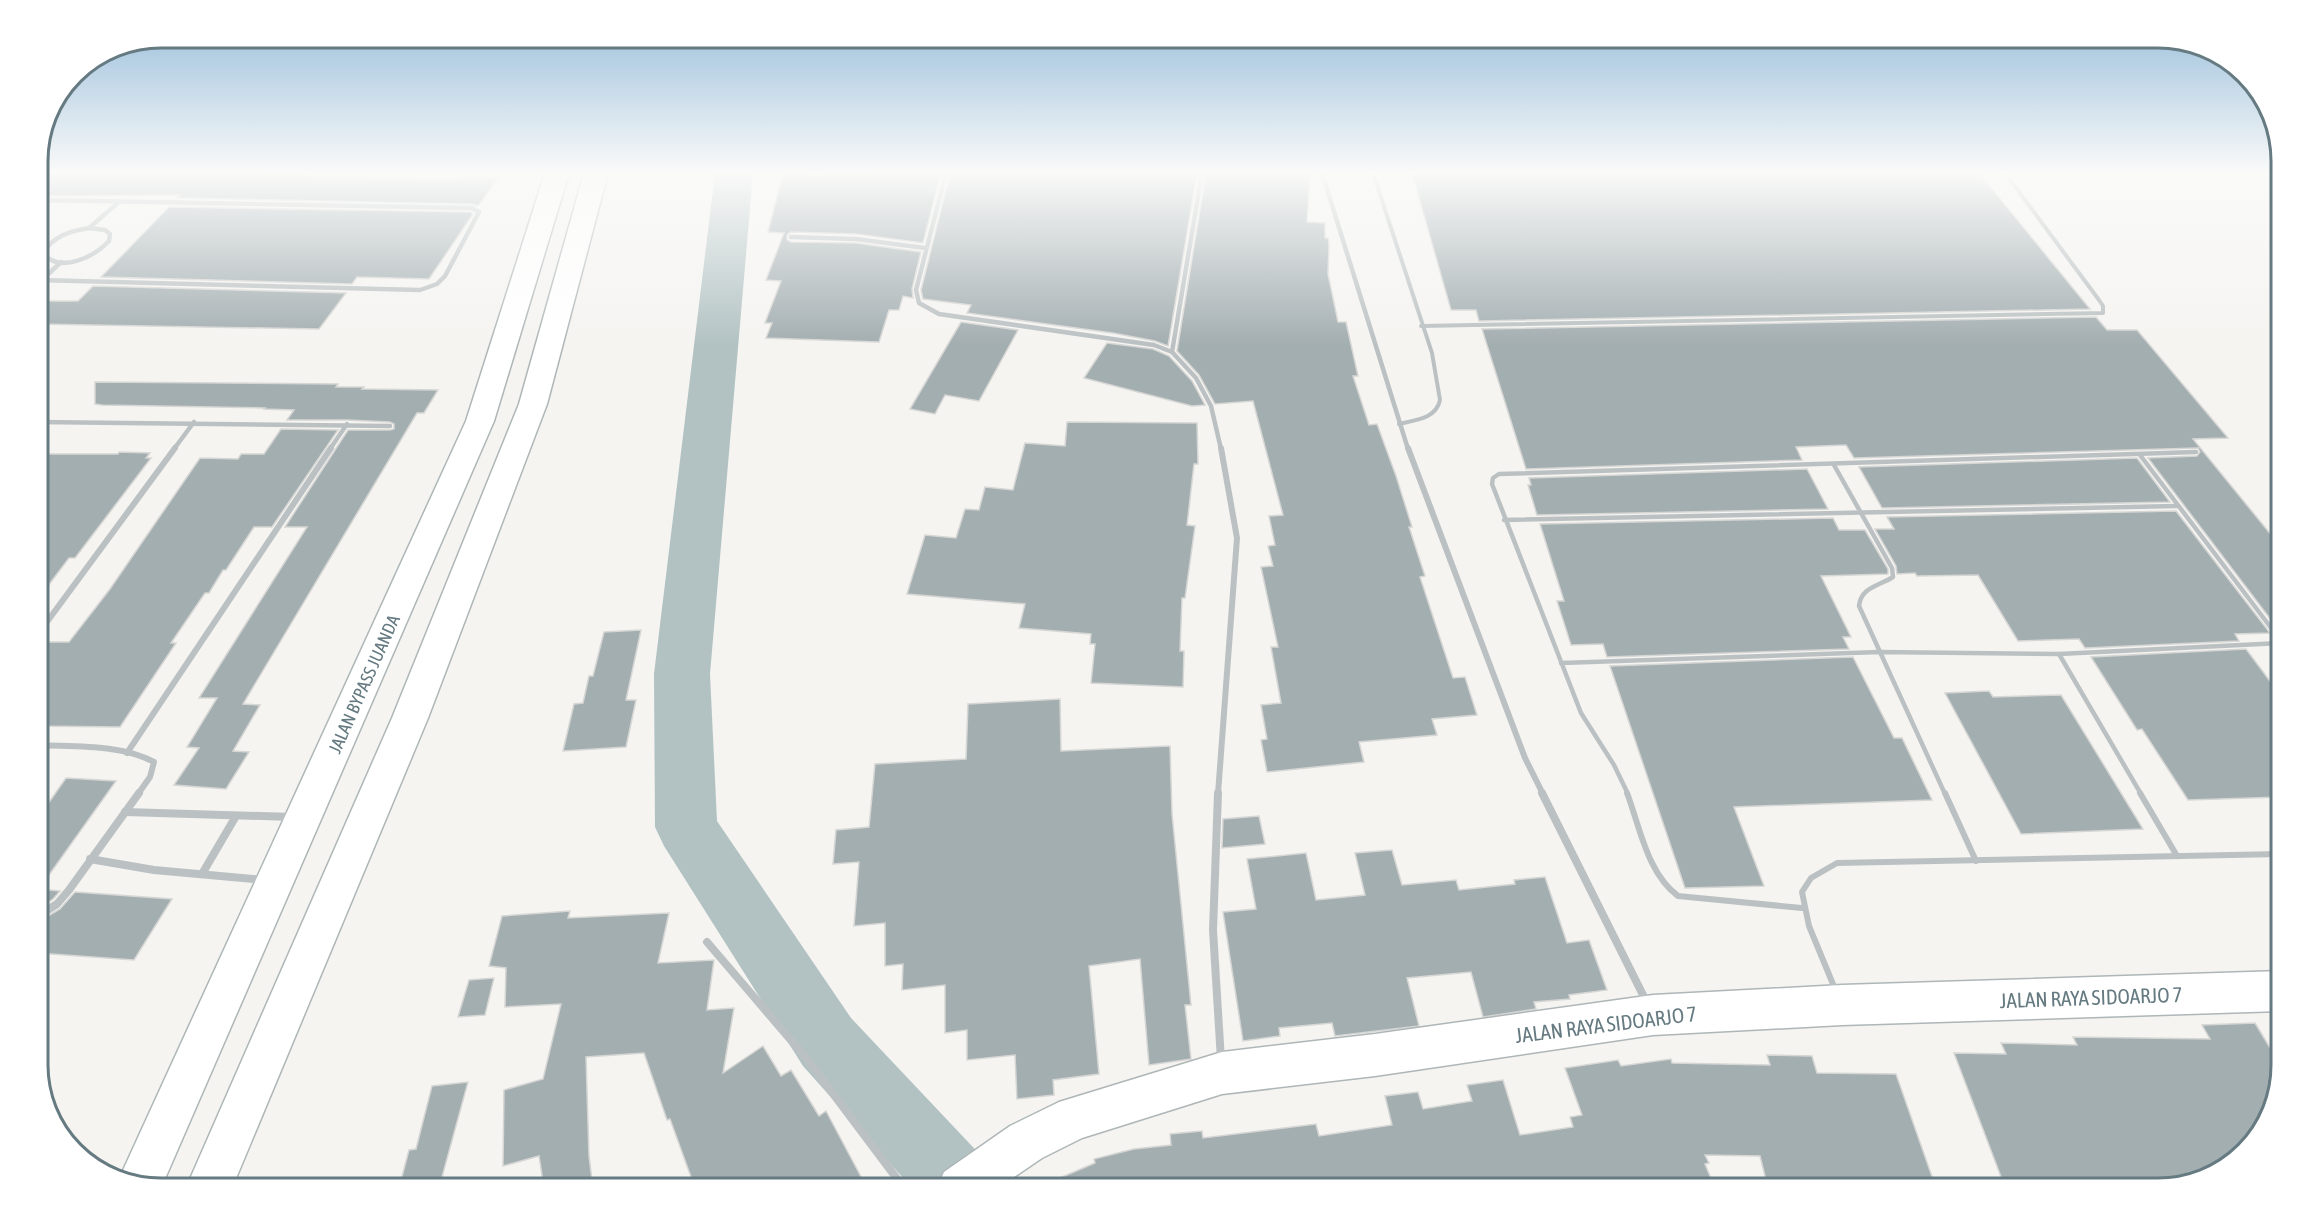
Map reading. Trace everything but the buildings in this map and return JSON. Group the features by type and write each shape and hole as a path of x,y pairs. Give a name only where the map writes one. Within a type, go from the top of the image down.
{"main road":[{"name":"JALAN BYPASS JUANDA","path":"143,1176 483,412 540,230"},
{"path":"213,1178 410,718 533,404 580,230"},
{"name":"JALAN RAYA SIDOARJO 7","path":"974,1178 1006,1155 1074,1118 1222,1073 1375,1055 1653,1015 1842,1005 2271,991"}],"street":[{"path":"48,245 62,236 82,230"},
{"path":"48,259 61,262 87,257 107,244 110,237 108,232 100,230"},
{"path":"48,280 420,290 437,284 445,276 469,230"},
{"path":"930,230 917,297 919,303 939,314 1138,342 1172,352 1196,378 1216,422 1237,538 1216,817 1213,930 1222,1073"},
{"path":"1172,352 1192,230"},
{"path":"1340,230 1399,424 1525,758 1653,1015"},
{"path":"791,237 856,239 925,248"},
{"path":"48,273 61,262"},
{"path":"48,422 390,426"},
{"path":"48,620 194,422"},
{"path":"127,753 347,424"},
{"path":"48,746 127,753 149,758 154,762 150,777 125,812 57,904 48,910"},
{"path":"125,812 305,817"},
{"path":"202,874 236,816"},
{"path":"90,859 274,881"},
{"path":"707,942 807,1059 896,1178"}],"lane":[{"path":"1391,230 1421,326 1432,353 1440,408 1434,414 1399,424"},
{"path":"1421,326 2103,313 2103,306 2099,300 2047,230"},
{"path":"1802,908 1678,896 1666,887 1655,870 1626,790 1614,765 1581,713 1504,520 1492,484 1493,478 1500,474 2196,452"},
{"path":"2140,455 2271,629"},
{"path":"1834,465 1892,568 1893,577 1863,590 1859,597 1859,606 1976,861"},
{"path":"1504,520 2177,506"},
{"path":"1562,663 1879,652 2059,654 2271,643"},
{"path":"2059,654 2177,856"},
{"path":"1842,1005 1802,908 1802,891 1816,874 1837,863 2271,854"}],"waterway":[{"path":"728,230 682,674 686,827 827,1042 952,1178"}]}
